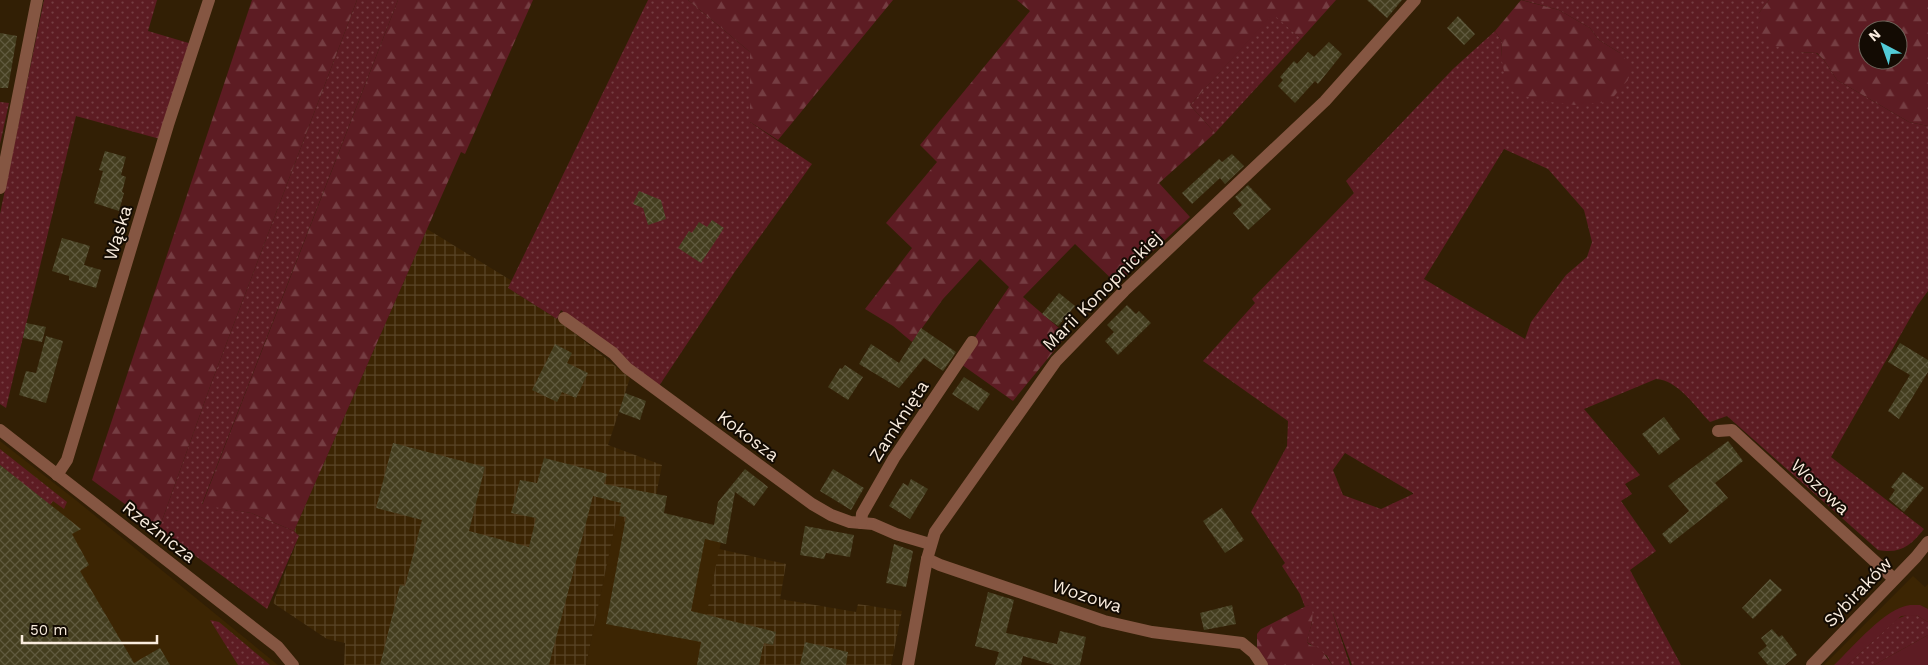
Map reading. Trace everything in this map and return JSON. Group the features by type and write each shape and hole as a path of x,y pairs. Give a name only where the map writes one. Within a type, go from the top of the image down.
{"street":[{"path":"0,188 37,0"},
{"name":"Wąska","path":"57,475 67,460 168,125 209,0"},
{"name":"Marii Konopnickiej","path":"908,665 930,544 935,532 1056,361 1124,291 1325,100 1415,0"},
{"name":"Kokosza","path":"564,318 613,353 627,368 805,500 831,515 850,522 873,524 896,534 930,544"},
{"name":"Zamknięta","path":"861,522 862,514 894,458 972,342"},
{"name":"Rzeźnicza","path":"0,430 278,647 293,665"},
{"name":"Wozowa","path":"1718,431 1732,430 1894,579"},
{"name":"Sybiraków","path":"1812,665 1928,542"},
{"name":"Wozowa","path":"927,559 1104,621 1152,632 1242,643 1254,653 1262,665"}],"shaded area":[{"path":"427,229 512,281 508,288 557,319 630,378 608,445 662,465 650,526 616,520 586,665 344,665 345,643 327,639 273,603 299,536 294,531"},
{"path":"0,441 77,501 278,665 0,665"},
{"path":"616,519 721,542 697,665 586,665"},
{"path":"719,549 786,564 780,599 856,612 858,604 902,611 891,665 697,665"},
{"path":"1913,576 1925,587 1928,584 1928,665 1824,665"}],"green space":[{"path":"44,0 157,0 148,31 192,44 160,139 76,116 6,408 0,404 0,214"},
{"path":"252,0 357,0 211,384 159,529 92,480"},
{"path":"357,0 398,0 202,504 251,513 294,531 299,536 267,609 159,529 211,384"},
{"path":"398,0 533,0 465,154 461,152 294,531 251,513 202,505"},
{"path":"648,0 688,0 750,52 750,122 812,164 736,270 659,386 561,310 557,319 508,288"},
{"path":"688,0 893,0 778,140 750,122 750,52"},
{"path":"1017,0 1336,0 1301,39 1273,14 1190,105 1215,133 1159,183 1190,217 1117,284 1075,244 1023,297 1067,335 1013,401 958,362 1009,287 980,259 943,299 912,342 893,326 865,309 912,248 886,223 937,162 920,145 1030,11"},
{"path":"1521,0 1559,10 1590,28 1599,40 1620,53 1630,65 1628,80 1609,102 1575,105 1541,101 1513,92 1506,81 1501,57 1502,42 1495,31"},
{"path":"1522,0 1769,0 1759,13 1799,52 1816,53 1824,60 1837,80 1909,122 1928,126 1928,291 1917,306 1831,457 1924,529 1914,540 1899,550 1878,550 1727,416 1710,422 1679,389 1672,384 1656,379 1584,409 1640,475 1625,484 1632,494 1621,501 1656,551 1630,570 1681,665 1352,665 1331,608 1350,665 1332,665 1327,656 1307,642 1312,620 1311,611 1308,605 1305,607 1300,594 1282,566 1285,563 1251,512 1287,446 1288,421 1203,361 1255,303 1252,299 1354,193 1346,181 1453,69 1495,31 1502,42 1501,57 1620,53 1599,40 1590,28 1559,10","holes":["1504,149 1548,169 1584,210 1592,242 1587,257 1566,275 1531,322 1525,339 1424,279","1345,453 1413,493 1413,494 1381,509 1343,495 1333,470"]},
{"path":"1769,0 1928,0 1928,126 1909,122 1837,80 1817,53 1799,52 1771,45 1758,29 1759,13"},
{"path":"1273,13 1301,39 1215,133 1190,105"},
{"path":"0,102 9,103 0,144"},
{"path":"0,449 67,502 64,509 53,501 50,505 0,465"},
{"path":"1308,605 1312,609 1312,619 1307,642 1320,648 1332,665 1266,665 1257,648 1257,634 1261,629"},
{"path":"1910,605 1920,605 1928,609 1928,622 1916,615 1901,616 1847,665 1834,665 1890,613"},
{"path":"1907,615 1916,615 1928,622 1928,635 1874,665 1847,665 1897,619"},
{"path":"210,620 219,622 270,665 238,665"},
{"path":"1928,635 1928,665 1874,665"}],"building":[{"path":"1367,0 1402,0 1387,18"},
{"path":"1458,16 1475,34 1464,45 1447,28"},
{"path":"0,33 17,36 8,88 0,88"},
{"path":"1329,42 1342,54 1318,84 1315,81 1295,103 1278,86 1283,80 1280,77 1294,61 1297,64 1308,52 1314,57"},
{"path":"105,151 126,157 121,175 126,177 122,192 124,193 119,211 94,203 103,171 99,170"},
{"path":"1232,154 1244,166 1225,184 1220,178 1192,204 1182,193 1219,159 1222,162"},
{"path":"1248,185 1271,209 1248,230 1233,213 1242,205 1235,197"},
{"path":"639,191 661,200 666,219 648,225 643,208 633,204"},
{"path":"712,220 724,228 701,263 678,248 689,231 692,233 699,222 707,227"},
{"path":"62,238 90,246 84,265 101,270 96,288 69,280 69,276 52,271"},
{"path":"1059,293 1075,306 1058,326 1042,314"},
{"path":"1127,305 1136,314 1139,311 1151,323 1118,355 1105,341 1114,332 1107,325"},
{"path":"26,323 46,327 42,342 23,338"},
{"path":"921,328 956,352 943,371 924,358 899,388 859,364 871,344 899,363"},
{"path":"46,336 63,341 46,403 19,395 26,371 36,373"},
{"path":"1900,343 1928,360 1928,372 1899,419 1888,411 1910,375 1888,362"},
{"path":"555,344 572,353 567,363 588,373 576,398 562,392 557,402 532,390"},
{"path":"845,365 863,377 848,400 828,387 840,368 842,369"},
{"path":"964,377 990,394 978,411 952,394"},
{"path":"625,393 646,401 640,420 619,412"},
{"path":"1664,417 1680,439 1659,455 1642,434"},
{"path":"1728,441 1743,461 1715,483 1728,498 1670,544 1662,534 1689,511 1668,486"},
{"path":"393,443 485,467 469,531 529,547 536,518 511,513 520,480 537,483 544,458 607,474 604,484 667,496 664,513 714,525 718,502 745,469 768,487 754,506 735,492 726,544 705,539 691,611 776,632 773,645 764,643 759,665 697,665 701,642 606,624 626,517 619,516 621,503 593,496 549,665 380,665 400,585 405,586 422,520 376,508"},
{"path":"0,465 81,529 72,534 89,565 80,571 134,663 160,648 170,665 0,665"},
{"path":"833,469 864,488 851,510 820,491"},
{"path":"1903,472 1924,488 1904,512 1889,499 1895,490 1891,487"},
{"path":"911,479 928,489 910,519 889,506 903,483 908,486"},
{"path":"1222,508 1244,540 1225,553 1203,521"},
{"path":"805,526 854,535 850,557 826,553 824,559 800,555"},
{"path":"894,544 913,551 906,587 886,583"},
{"path":"1770,579 1782,590 1753,619 1742,608"},
{"path":"988,592 1014,600 1006,633 1057,644 1060,631 1086,637 1080,665 1054,665 1023,656 1021,665 995,665 999,652 975,646"},
{"path":"1232,605 1236,624 1204,630 1200,613"},
{"path":"1772,629 1779,637 1782,635 1797,655 1785,665 1768,665 1758,653 1767,646 1761,638"},
{"path":"805,642 848,652 846,665 800,665"}]}
